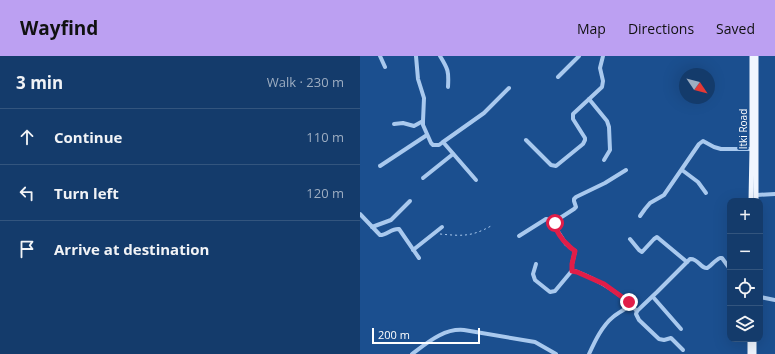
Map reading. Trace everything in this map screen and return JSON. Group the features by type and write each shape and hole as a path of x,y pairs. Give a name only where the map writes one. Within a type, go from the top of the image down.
{"main road":[{"name":"Itki Road","path":"751,198 752,56"},
{"path":"756,56 756,198"},
{"path":"750,342 750,354"},
{"path":"754,342 754,354"}],"street":[{"path":"380,56 385,67"},
{"path":"416,56 418,79 424,98 423,121 427,135 431,143 434,145 439,145 484,113 509,88"},
{"path":"440,56 448,69 448,87"},
{"path":"558,77 579,56"},
{"path":"526,140 552,165 556,166 584,142 585,140 572,117 603,84 600,68 603,56"},
{"path":"589,99 607,121 609,127 610,150 604,160"},
{"path":"394,124 403,123 414,126 423,121"},
{"path":"380,166 427,135"},
{"path":"640,216 650,203 664,195 699,144 703,141 721,149 752,149"},
{"path":"443,142 476,180"},
{"path":"423,178 454,154"},
{"path":"555,225 557,220 576,207 574,201 576,197 605,183 626,170"},
{"path":"682,170 698,182 706,193"},
{"path":"756,198 775,194"},
{"path":"372,227 391,220 410,201"},
{"path":"360,214 378,234 382,235 395,229 399,229 419,258"},
{"path":"519,236 546,219 550,220 555,225 566,244 575,251 572,271 555,292 552,292 534,280 536,264"},
{"path":"413,250 442,227"},
{"path":"630,239 642,252 654,239 657,238 687,262"},
{"path":"683,350 671,338 664,340 659,339 639,320 636,314 690,259 692,258 706,268 708,268 715,260 720,258 722,258 727,265"},
{"path":"572,271 604,284 632,304 638,311"},
{"path":"653,297 681,329"},
{"path":"763,298 775,300"},
{"path":"589,354 598,336 609,321 632,304"},
{"path":"412,354 444,333 455,329 460,329 535,342 556,354"}],"path":[{"path":"433,234 467,236 478,233 491,226"}],"route":[{"path":"555,223 557,230 566,244 575,251 571,268 572,271 604,284 629,302"}]}
